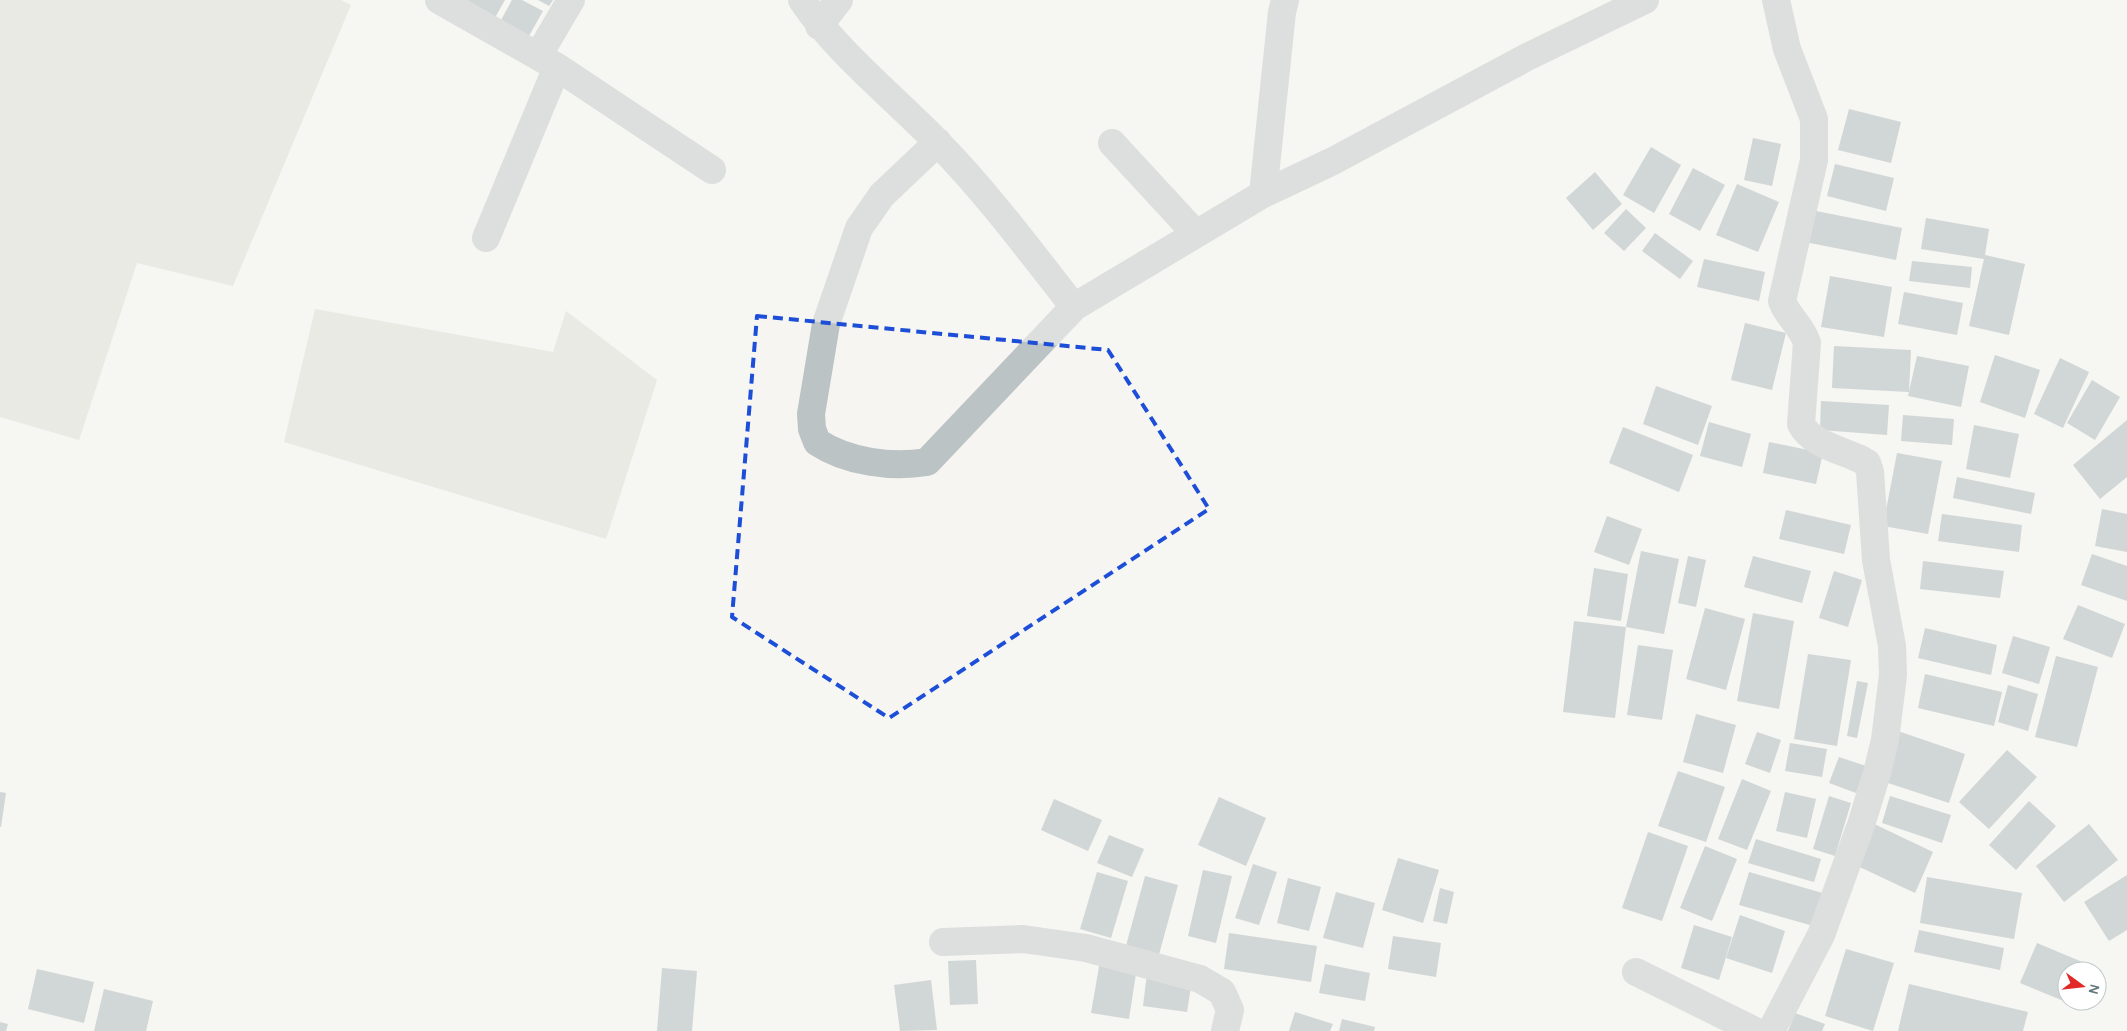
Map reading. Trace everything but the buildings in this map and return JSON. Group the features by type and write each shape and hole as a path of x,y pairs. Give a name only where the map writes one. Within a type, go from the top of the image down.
{"street":[{"path":"439,0 548,62 712,170"},
{"path":"486,238 571,0"},
{"path":"802,0 819,26 938,142 988,196 1074,307"},
{"path":"819,26 839,0"},
{"path":"1263,194 1282,12 1285,0"},
{"path":"938,142 882,195 859,228 826,324 811,414 812,429 817,442 844,456 909,465 927,462 1074,307 1263,194 1333,161 1527,57 1644,0"},
{"path":"1771,1031 1821,935 1861,825 1878,772 1885,740 1893,676 1892,646 1876,560 1870,472 1866,464 1860,459 1805,433 1801,424 1807,343 1803,331 1785,310 1782,301 1814,160 1814,119 1787,50 1776,1"},
{"path":"1112,143 1196,234"},
{"path":"943,942 1022,939 1086,948 1200,979 1222,992 1230,1010 1225,1031"},
{"path":"1636,972 1755,1031"}],"highlighted area":[{"path":"757,316 1108,350 1209,509 889,718 732,617"}],"shaded area":[{"path":"0,0 341,0 351,5 233,286 137,263 79,440 0,417"},
{"path":"315,309 553,352 566,311 657,380 606,539 284,442"}]}
